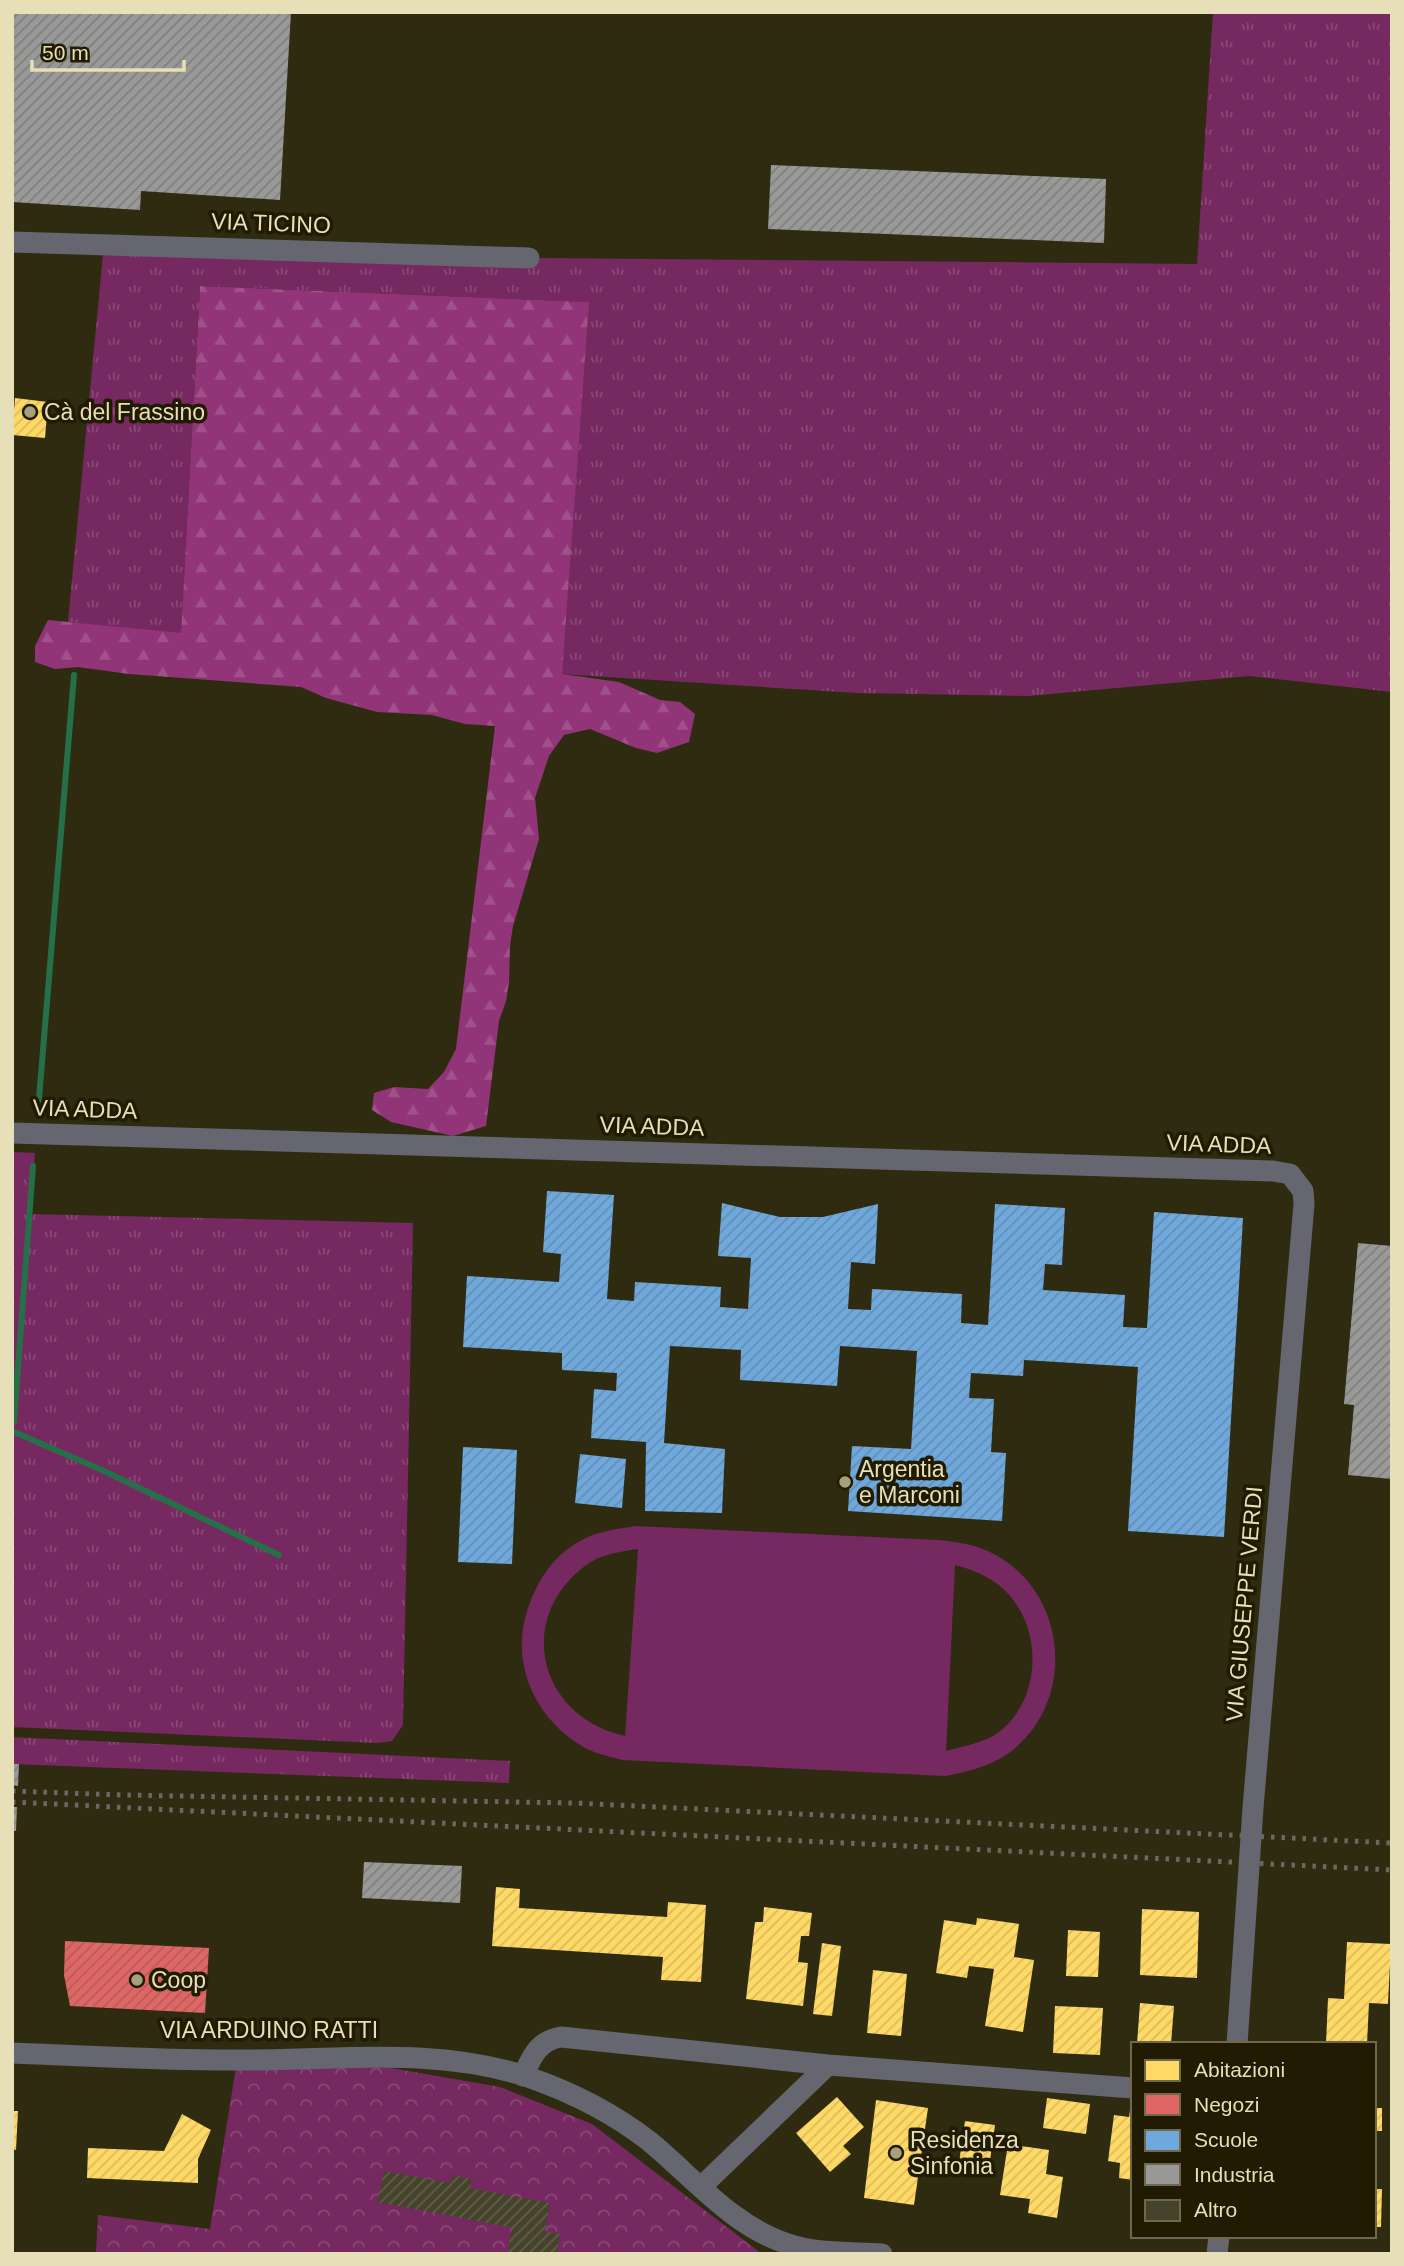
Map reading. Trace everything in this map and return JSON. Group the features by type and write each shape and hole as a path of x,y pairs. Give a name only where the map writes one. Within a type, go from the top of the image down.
{"street":[{"name":"VIA TICINO","path":"12,242 529,258"},
{"name":"VIA ADDA","path":"12,1133 1273,1171 1290,1174"},
{"name":"VIA GIUSEPPE VERDI","path":"1237,2042 1253,1808 1304,1204 1303,1191 1290,1174"},
{"path":"523,2076 537,2048 561,2037 828,2066 1131,2088"},
{"name":"VIA ARDUINO RATTI","path":"12,2053 249,2060 425,2057 477,2063 566,2092 614,2117 646,2139 737,2217 760,2232 806,2249 882,2254"},
{"path":"701,2187 828,2066"}],"green space":[{"path":"1213,12 1392,12 1392,692 1249,676 1028,696 857,693 561,674 588,302 200,286 181,634 68,622 103,254 1197,264"},
{"path":"200,286 589,302 562,674 619,682 660,700 680,702 695,714 689,742 657,753 636,748 590,729 564,735 549,756 535,798 539,839 513,926 509,982 499,1021 486,1126 453,1136 391,1122 372,1110 374,1093 394,1087 428,1089 444,1072 456,1049 495,726 465,724 432,715 377,712 326,698 301,687 129,674 78,667 55,669 35,662 35,646 48,620 181,633"},
{"path":"12,1152 35,1153 31,1214 413,1223 403,1725 392,1741 377,1743 12,1727"},
{"path":"636,1526 937,1540 988,1551 1004,1560 1026,1579 1042,1603 1052,1629 1055,1657 1052,1685 1043,1711 1028,1735 1006,1755 984,1766 945,1776 623,1760 587,1749 553,1723 540,1707 525,1669 523,1629 536,1589 546,1572 566,1550 589,1537","holes":["638,1550 625,1736 596,1725 572,1709 556,1688 546,1664 544,1638 550,1612 563,1587 592,1561 617,1552","955,1565 988,1578 1014,1601 1024,1617 1030,1635 1032,1673 1027,1692 1008,1724 993,1736 946,1751"]},
{"path":"12,1737 510,1761 509,1783 12,1764"},
{"path":"236,2067 391,2068 500,2087 592,2124 762,2254 96,2254 98,2215 210,2229"}],"building: Abitazioni":[{"name":"Cà del Frassino","path":"15,398 48,402 45,438 12,435"},
{"path":"496,1887 520,1889 519,1908 667,1917 668,1902 706,1905 701,1982 661,1980 663,1957 492,1946"},
{"path":"764,1907 812,1913 809,1936 801,1936 798,1962 808,1963 803,2006 746,1999 755,1922 763,1922"},
{"path":"1142,1909 1199,1912 1197,1978 1140,1975"},
{"path":"977,1918 1019,1924 1014,1957 1034,1960 1023,2032 985,2026 994,1969 969,1966 967,1978 936,1973 944,1920 976,1925"},
{"path":"1068,1930 1100,1932 1098,1977 1066,1976"},
{"path":"1347,1942 1391,1944 1388,2004 1369,2003 1367,2042 1326,2042 1328,1998 1344,1999"},
{"path":"822,1943 841,1946 832,2016 813,2014"},
{"path":"873,1970 907,1974 901,2036 867,2033"},
{"path":"1140,2003 1174,2006 1171,2042 1137,2042"},
{"path":"1055,2006 1103,2008 1100,2055 1053,2053"},
{"path":"837,2097 864,2127 843,2146 851,2154 830,2172 796,2133"},
{"path":"1047,2098 1090,2104 1086,2134 1043,2128"},
{"name":"Residenza Sinfonia","path":"876,2100 928,2108 914,2205 864,2198"},
{"path":"1131,2104 1131,2180 1119,2178 1120,2163 1108,2161 1114,2115 1129,2117"},
{"path":"1376,2108 1382,2108 1382,2131 1376,2131"},
{"path":"12,2111 18,2111 16,2150 12,2149"},
{"path":"182,2114 211,2130 198,2159 198,2183 87,2178 88,2148 164,2151"},
{"path":"965,2121 995,2125 988,2174 958,2170"},
{"path":"1008,2144 1049,2150 1046,2174 1063,2177 1057,2218 1028,2213 1030,2199 1000,2195"},
{"path":"1376,2189 1382,2189 1381,2227 1376,2227"}],"building: Negozi":[{"path":"65,1941 209,1948 205,2013 70,2006 64,1975"}],"building: Scuole":[{"path":"547,1191 614,1195 607,1299 634,1301 635,1282 721,1287 720,1307 748,1309 751,1258 718,1256 722,1203 780,1217 823,1217 878,1204 875,1264 851,1262 848,1309 871,1310 872,1289 962,1294 961,1323 988,1325 995,1204 1065,1208 1062,1265 1045,1264 1043,1290 1125,1295 1123,1327 1147,1328 1154,1212 1243,1218 1224,1537 1128,1531 1138,1367 1024,1360 1023,1376 971,1373 969,1398 994,1399 991,1452 1006,1453 1002,1521 848,1511 852,1446 911,1449 917,1351 840,1346 837,1386 740,1380 741,1350 670,1346 664,1443 725,1449 722,1513 645,1511 646,1442 591,1438 594,1389 616,1391 617,1373 562,1370 562,1353 463,1347 467,1276 559,1282 561,1254 543,1252"},
{"path":"463,1447 517,1450 512,1564 458,1562"},
{"path":"580,1454 626,1459 622,1508 575,1503"}],"building: Industria":[{"path":"12,12 291,12 280,200 141,191 140,210 12,202"},
{"path":"771,165 1106,179 1104,243 768,229"},
{"path":"1358,1243 1392,1246 1392,1479 1348,1475 1354,1405 1344,1404"},
{"path":"12,1764 19,1764 18,1786 12,1785"},
{"path":"12,1807 17,1807 16,1831 12,1831"},
{"path":"364,1862 462,1866 460,1903 362,1898"}],"building: Altro":[{"path":"384,2171 451,2183 452,2175 472,2179 470,2188 550,2203 545,2231 560,2234 557,2254 507,2254 512,2228 377,2202"}],"waterway":[{"path":"38,1111 74,675"},
{"path":"14,1422 33,1166"},
{"path":"12,1431 104,1471 279,1555"}],"railway":[{"path":"12,1791 575,1803 1392,1843"},
{"path":"12,1802 1392,1870"}],"place":[{"name":"Cà del Frassino","path":"30,412"},
{"name":"Argentia e Marconi","path":"845,1482"},
{"name":"Coop","path":"137,1980"},
{"name":"Residenza Sinfonia","path":"896,2153"}]}
